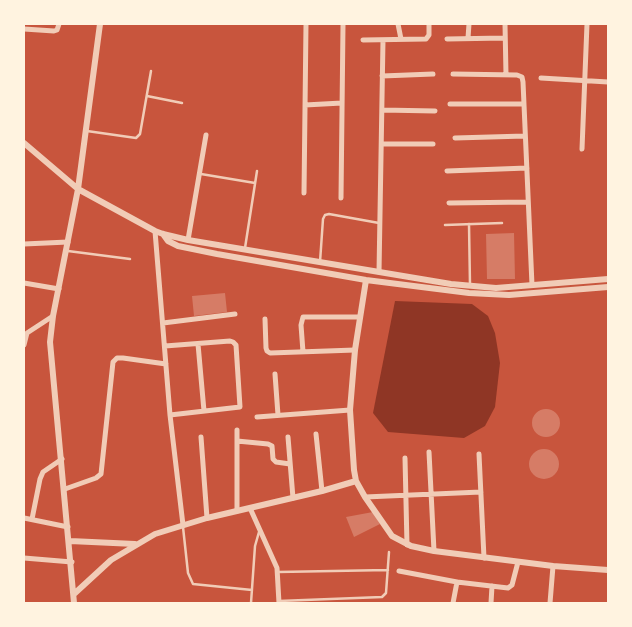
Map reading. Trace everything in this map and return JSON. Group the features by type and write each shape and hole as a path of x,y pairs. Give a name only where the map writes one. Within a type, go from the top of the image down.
{"street":[{"path":"24,29 54,32 59,24"},
{"path":"74,603 72,562 50,342 53,316 78,189 100,24"},
{"path":"304,193 306,24"},
{"path":"398,24 401,39"},
{"path":"363,40 426,39 429,35 429,24"},
{"path":"468,38 469,24"},
{"path":"505,24 506,75"},
{"path":"582,149 587,24"},
{"path":"341,198 343,25"},
{"path":"447,39 504,38"},
{"path":"379,272 383,40"},
{"path":"382,76 433,74"},
{"path":"453,74 517,75 522,77 532,285"},
{"path":"541,78 608,82"},
{"path":"450,104 524,104"},
{"path":"305,105 342,105"},
{"path":"382,110 435,111"},
{"path":"188,240 206,135"},
{"path":"455,138 526,136"},
{"path":"24,143 78,189 155,231 188,240 470,286 496,288 608,279"},
{"path":"382,144 433,144"},
{"path":"448,171 527,168"},
{"path":"449,204 528,202"},
{"path":"155,231 170,415 183,525"},
{"path":"163,234 168,241 178,246 366,280 489,295 608,287"},
{"path":"24,244 68,242"},
{"path":"366,280 355,350 350,410 354,470 356,481 365,497 392,536 407,545 434,551 553,566 608,570"},
{"path":"24,283 59,288"},
{"path":"163,323 235,314"},
{"path":"24,345 27,333 53,316"},
{"path":"302,352 302,317 360,316"},
{"path":"265,319 267,351 270,353 355,350"},
{"path":"165,346 230,341 236,345 240,407 170,415"},
{"path":"198,344 204,412"},
{"path":"65,489 96,478 101,474 112,362 117,358 166,364"},
{"path":"275,374 278,415"},
{"path":"257,417 350,410"},
{"path":"237,430 237,511"},
{"path":"316,434 322,491"},
{"path":"201,437 207,518"},
{"path":"288,437 293,498"},
{"path":"237,441 268,444 272,446 273,459 276,462 290,464"},
{"path":"429,452 434,551"},
{"path":"479,454 484,558"},
{"path":"405,458 407,545"},
{"path":"32,519 43,472 62,459"},
{"path":"74,594 111,560 155,534 207,518 322,491 356,481"},
{"path":"365,497 481,492"},
{"path":"250,508 278,572 279,602"},
{"path":"24,518 68,526"},
{"path":"70,542 136,544"},
{"path":"24,558 72,562"},
{"path":"400,571 457,582 512,587 518,562"},
{"path":"550,603 553,566"},
{"path":"453,603 457,582"},
{"path":"490,603 492,586"}],"lane":[{"path":"86,131 136,138 140,134 151,71"},
{"path":"147,96 182,102"},
{"path":"245,249 257,171"},
{"path":"199,174 255,183"},
{"path":"320,262 323,219 325,215 329,214 380,223"},
{"path":"445,224 502,223"},
{"path":"468,224 470,286"},
{"path":"66,251 130,259"},
{"path":"183,525 188,573 193,584 252,590"},
{"path":"251,603 255,546 260,530"},
{"path":"279,602 382,597 386,593 389,552"},
{"path":"278,572 388,570"}],"shaded area":[{"path":"395,301 472,304 488,316 495,333 500,363 495,407 485,426 464,438 388,432 373,413"}],"building":[{"path":"514,233 515,279 487,279 486,234"},
{"path":"225,293 227,312 194,316 192,296"},
{"path":"546,409 556,413 560,423 556,433 546,437 536,433 532,423 536,413"},
{"path":"544,449 550,450 558,458 558,470 550,478 544,479 538,478 530,470 529,464 530,458 538,450"},
{"path":"373,512 380,524 354,537 346,517"}]}
